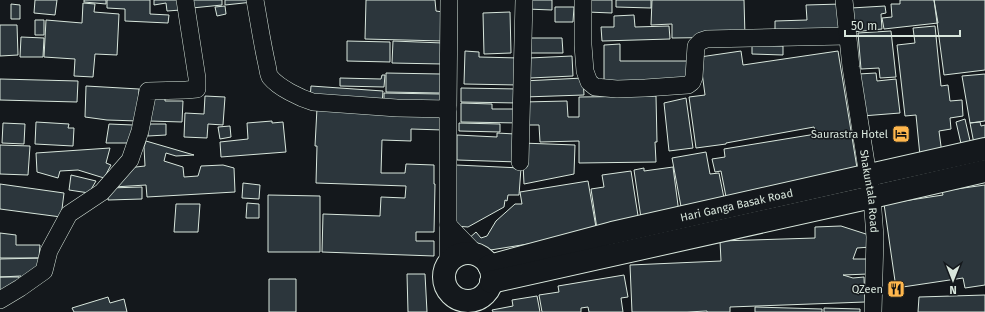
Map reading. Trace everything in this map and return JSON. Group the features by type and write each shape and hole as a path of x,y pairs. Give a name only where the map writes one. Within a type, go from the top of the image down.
{"main road":[{"name":"Hari Ganga Basak Road","path":"486,267 612,233 985,149"},
{"name":"Hari Ganga Basak Road","path":"486,267 872,197 985,171"},
{"path":"469,253 486,267 488,289 484,295 477,299 462,300 454,304 445,285 444,277 448,263 453,257 469,253"}],"street":[{"path":"0,300 44,271 49,251 69,214 102,192 130,160 140,131 148,91 197,89 197,78 185,0"},
{"path":"255,0 269,76 289,91 305,100 313,102 397,108 448,109"},
{"path":"448,263 449,0"},
{"path":"520,162 524,0"},
{"path":"582,0 585,71 588,82 595,87 617,89 688,84 692,82 694,77 696,46 701,41 707,39 847,36"},
{"name":"Shakuntala Road","path":"844,0 851,67 872,197 875,237 873,312"},
{"path":"448,225 486,267"}],"building":[{"path":"35,0 57,0 55,15 34,13"},
{"path":"84,0 106,0 106,4 84,2"},
{"path":"107,0 150,0 150,14 169,15 168,23 125,21 125,9 107,8"},
{"path":"154,0 179,0 181,10 167,11 166,3 154,5"},
{"path":"191,0 222,0 222,5 192,8"},
{"path":"225,0 253,0 253,2 225,5"},
{"path":"366,0 435,0 436,11 443,12 443,41 365,39"},
{"path":"526,0 552,0 552,10 526,9"},
{"path":"587,0 612,0 612,13 587,12"},
{"path":"616,0 651,0 651,8 616,7"},
{"path":"652,0 744,0 745,37 672,38 672,24 651,25"},
{"path":"900,0 934,0 938,23 884,29 882,18 892,17 891,4 900,4"},
{"path":"934,0 985,0 985,70 944,75"},
{"path":"83,3 95,4 94,12 119,14 117,55 95,54 93,77 74,76 75,59 44,57 46,20 82,23"},
{"path":"11,4 20,5 20,19 11,19"},
{"path":"841,4 842,35 775,36 775,21 807,20 806,5"},
{"path":"225,6 226,14 217,16 215,7"},
{"path":"885,6 886,13 881,14 882,29 853,32 851,8"},
{"path":"555,7 574,7 573,22 555,22"},
{"path":"510,12 511,53 484,54 483,13"},
{"path":"634,15 635,27 669,26 670,39 602,41 601,27 614,27 614,16"},
{"path":"35,20 44,20 44,35 35,35"},
{"path":"0,25 17,25 18,55 0,56"},
{"path":"935,26 941,86 948,85 950,101 962,100 963,116 950,118 951,129 939,131 942,154 920,156 916,115 905,116 897,45 915,43 913,28"},
{"path":"891,31 896,77 880,78 879,68 861,69 858,33"},
{"path":"21,37 44,38 43,57 20,57"},
{"path":"526,38 562,38 563,53 528,53"},
{"path":"347,41 390,42 390,62 347,61"},
{"path":"393,41 443,43 442,64 392,63"},
{"path":"620,44 620,61 690,61 689,82 604,84 604,45"},
{"path":"752,45 783,46 783,55 752,54"},
{"path":"465,51 479,52 479,57 519,58 518,85 464,84"},
{"path":"741,51 743,65 838,51 858,174 727,202 721,171 715,172 712,159 725,157 724,149 816,134 814,127 726,144 696,148 689,97 705,95 700,57"},
{"path":"572,56 573,76 530,78 529,58"},
{"path":"386,73 441,74 440,93 386,92"},
{"path":"876,73 877,81 896,79 900,113 862,116 858,74"},
{"path":"985,74 985,121 970,123 962,76"},
{"path":"382,75 385,75 384,87 340,86 340,78 381,79"},
{"path":"583,78 584,95 524,97 523,81"},
{"path":"0,79 78,81 77,102 0,100"},
{"path":"86,86 139,89 138,121 107,120 85,117"},
{"path":"311,86 383,91 382,104 310,99"},
{"path":"461,88 518,89 518,103 461,102"},
{"path":"384,93 440,94 440,107 384,106"},
{"path":"205,96 225,97 223,125 208,124 207,138 184,137 185,113 204,114"},
{"path":"656,96 656,162 579,163 579,141 540,142 539,125 524,125 523,102 567,101 568,117 579,117 579,97"},
{"path":"149,97 165,97 165,101 183,101 182,122 149,121"},
{"path":"686,98 693,148 669,151 664,103"},
{"path":"461,103 492,104 492,109 519,109 519,123 461,122"},
{"path":"317,108 443,112 443,130 411,129 411,141 382,140 381,173 405,173 406,164 434,165 434,232 416,232 416,241 434,241 434,256 322,252 323,214 380,216 381,197 405,198 406,186 316,183 317,146 315,146"},
{"path":"965,119 971,145 962,148 956,122"},
{"path":"272,121 272,123 283,122 286,152 221,157 220,142 248,139 247,123"},
{"path":"36,122 69,124 68,128 74,128 73,146 35,144"},
{"path":"980,122 981,126 985,125 985,147 975,149 970,123"},
{"path":"3,123 25,124 24,144 2,143"},
{"path":"459,123 500,124 500,132 459,131"},
{"path":"109,124 133,125 131,143 106,143"},
{"path":"147,124 166,124 166,135 148,136"},
{"path":"230,126 231,137 220,139 218,127"},
{"path":"497,133 515,134 518,162 457,160 457,135 497,137"},
{"path":"146,141 194,155 176,156 166,153 164,161 183,167 184,177 198,176 201,166 223,165 234,168 235,192 147,197 146,185 114,187 127,168 145,166 144,147"},
{"path":"522,143 575,145 574,174 524,184"},
{"path":"0,145 30,146 28,175 0,174"},
{"path":"110,148 106,163 111,165 104,178 78,170 60,171 58,178 37,172 36,153"},
{"path":"706,152 710,174 719,173 725,203 682,212 672,158"},
{"path":"456,165 521,168 519,195 508,195 507,201 505,200 504,207 468,227 455,226"},
{"path":"673,167 679,213 641,218 634,170 644,168 644,171"},
{"path":"631,171 639,222 597,229 591,189 604,187 602,175"},
{"path":"71,175 96,181 89,193 69,190"},
{"path":"588,181 597,233 478,252 467,240 476,232 481,238 487,236 496,221 515,204 522,204 520,192"},
{"path":"243,183 260,185 259,199 242,198"},
{"path":"0,184 64,193 61,217 0,209"},
{"path":"985,185 985,285 965,288 963,278 896,288 884,204 943,195 942,191"},
{"path":"142,187 142,199 108,200 108,188"},
{"path":"268,195 320,196 320,252 268,252"},
{"path":"247,203 259,204 259,218 246,218"},
{"path":"176,204 200,204 198,232 174,232"},
{"path":"841,226 869,235 871,247 857,248 853,259 868,259 868,274 843,275 853,278 864,277 865,302 730,307 730,312 632,312 630,265 721,261 720,241 815,238 815,227"},
{"path":"0,233 16,235 16,245 40,245 39,258 0,258"},
{"path":"39,258 40,272 21,282 21,276 0,277 0,259"},
{"path":"407,274 425,274 427,312 408,312"},
{"path":"624,275 628,297 621,298 623,312 589,312 588,307 581,308 581,312 542,312 539,295 559,292 558,286"},
{"path":"0,277 19,277 19,286 0,297"},
{"path":"269,279 296,279 296,312 269,312"},
{"path":"985,295 985,312 918,312 919,297"},
{"path":"537,296 540,312 493,312 492,310 513,306 512,300"},
{"path":"108,297 110,303 124,299 127,312 74,312 72,308"},
{"path":"755,307 822,309 822,312 755,312"},
{"path":"824,308 860,309 860,312 824,312"}],"place":[{"name":"Saurastra Hotel","path":"901,134"},
{"name":"QZeen","path":"896,289"}]}
